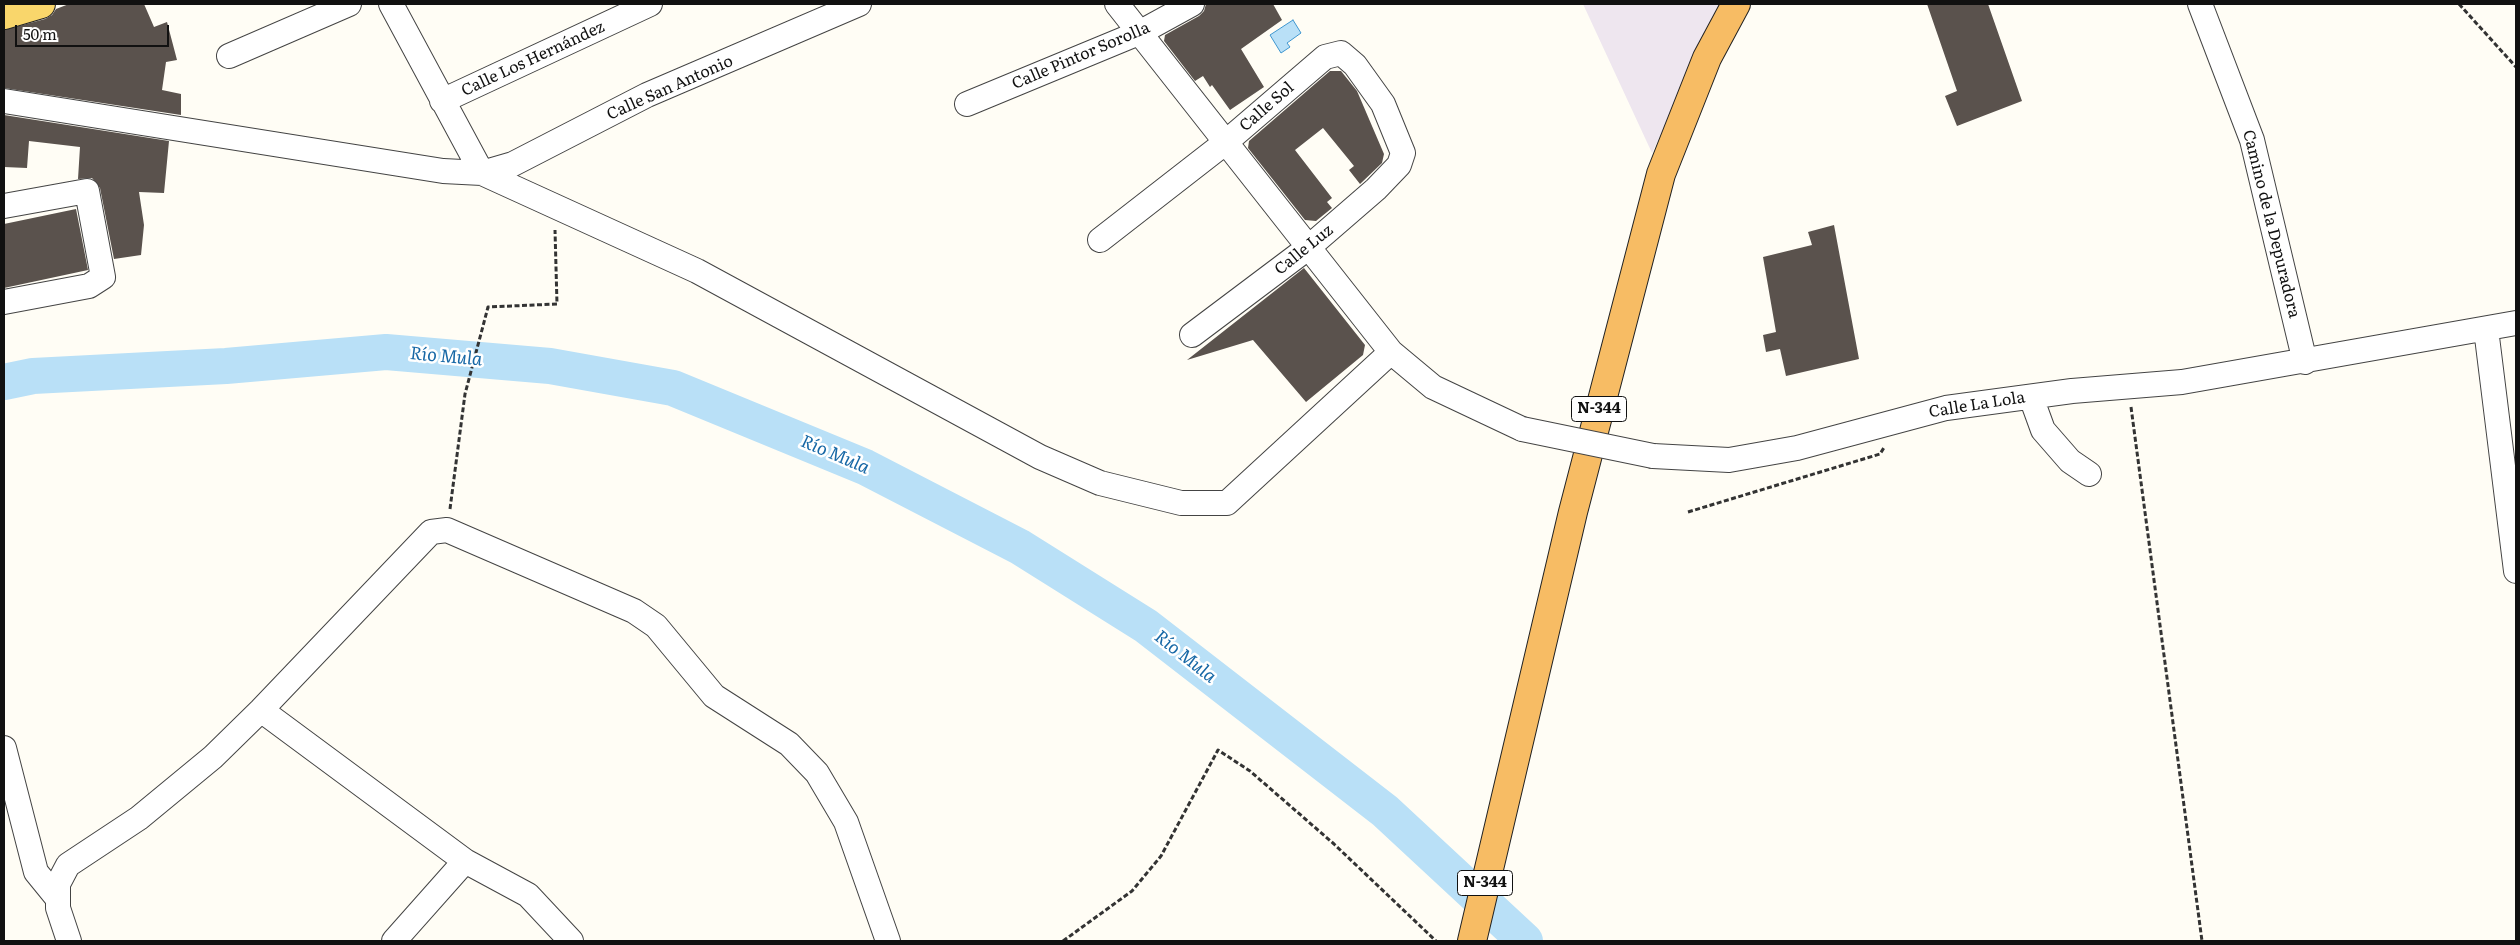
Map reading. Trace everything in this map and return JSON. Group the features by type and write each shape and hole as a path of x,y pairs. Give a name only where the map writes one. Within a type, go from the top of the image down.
{"highway":[{"name":"N-344","path":"1472,941 1573,512 1661,174 1707,58 1736,4"}],"main road":[{"path":"4,15 41,4"}],"street":[{"path":"229,56 349,4"},
{"path":"391,4 442,102 482,173"},
{"name":"Calle Los Hernández","path":"442,102 650,4"},
{"name":"Calle San Antonio","path":"482,173 513,164 647,95 859,4"},
{"name":"Calle La Lola","path":"1117,4 1141,32 1391,352 1432,387 1522,429 1653,456 1729,460 1797,448 1946,408 2031,396 2182,382 2516,324"},
{"name":"Calle Pintor Sorolla","path":"967,104 1141,32 1192,4"},
{"name":"Camino de la Depuradora","path":"2200,4 2252,140 2305,362"},
{"name":"Calle Sol","path":"1100,240 1226,142 1325,56 1341,53 1355,65 1383,104 1403,153"},
{"path":"4,101 443,171 482,173 714,280 1040,457 1100,483 1181,503 1227,503 1391,352"},
{"name":"Calle Luz","path":"1192,335 1309,247 1376,190 1399,165 1403,153"},
{"path":"4,206 88,190 102,277 89,286 4,302"},
{"path":"2486,328 2516,571"},
{"path":"2031,396 2043,430 2070,461 2088,474"},
{"path":"70,941 58,908 58,884 68,865 139,818 213,757 261,710 430,532 448,530 634,611 656,626 714,696 789,744 817,773 846,822 888,941"},
{"path":"261,710 466,861 528,895 571,941"},
{"path":"4,748 36,872 58,899"},
{"path":"394,941 466,861"}],"path":[{"path":"2459,4 2516,67"},
{"path":"448,530 465,394 488,307 557,304 555,206"},
{"path":"2128,387 2202,941"},
{"path":"1688,512 1880,454 1901,420"},
{"path":"1064,941 1132,890 1161,856 1218,750 1250,770 1320,831 1436,941"}],"shaded area":[{"path":"1583,4 1722,4 1652,153"}],"water":[{"path":"1293,20 1301,33 1287,43 1290,47 1281,53 1270,35"}],"building":[{"path":"69,4 144,4 154,27 167,22 177,60 166,62 162,90 181,94 181,115 4,88 4,30 45,19 52,15 56,9"},
{"path":"1206,4 1273,4 1282,20 1241,49 1264,87 1230,110 1203,76 1195,81 1164,41 1165,35 1199,16 1204,11"},
{"path":"1927,4 1988,4 2022,101 1957,126 1945,96 1957,91"},
{"path":"1330,71 1341,71 1357,91 1384,154 1382,163 1360,184 1349,170 1354,166 1323,128 1295,150 1332,198 1327,202 1332,208 1316,221 1305,220 1248,148 1249,141"},
{"path":"4,115 169,141 164,193 139,192 144,225 141,255 114,259 100,188 92,178 78,179 80,147 29,141 27,168 4,167"},
{"path":"76,209 88,270 4,288 4,224"},
{"path":"1834,225 1859,359 1786,376 1780,349 1766,352 1763,335 1776,332 1763,257 1812,245 1808,232"},
{"path":"1304,268 1365,345 1363,355 1306,402 1253,340 1187,360"}],"waterway":[{"name":"Río Mula","path":"4,382 33,376 226,366 386,352 550,366 673,388 865,467 1020,547 1146,626 1385,811 1525,941"}]}
